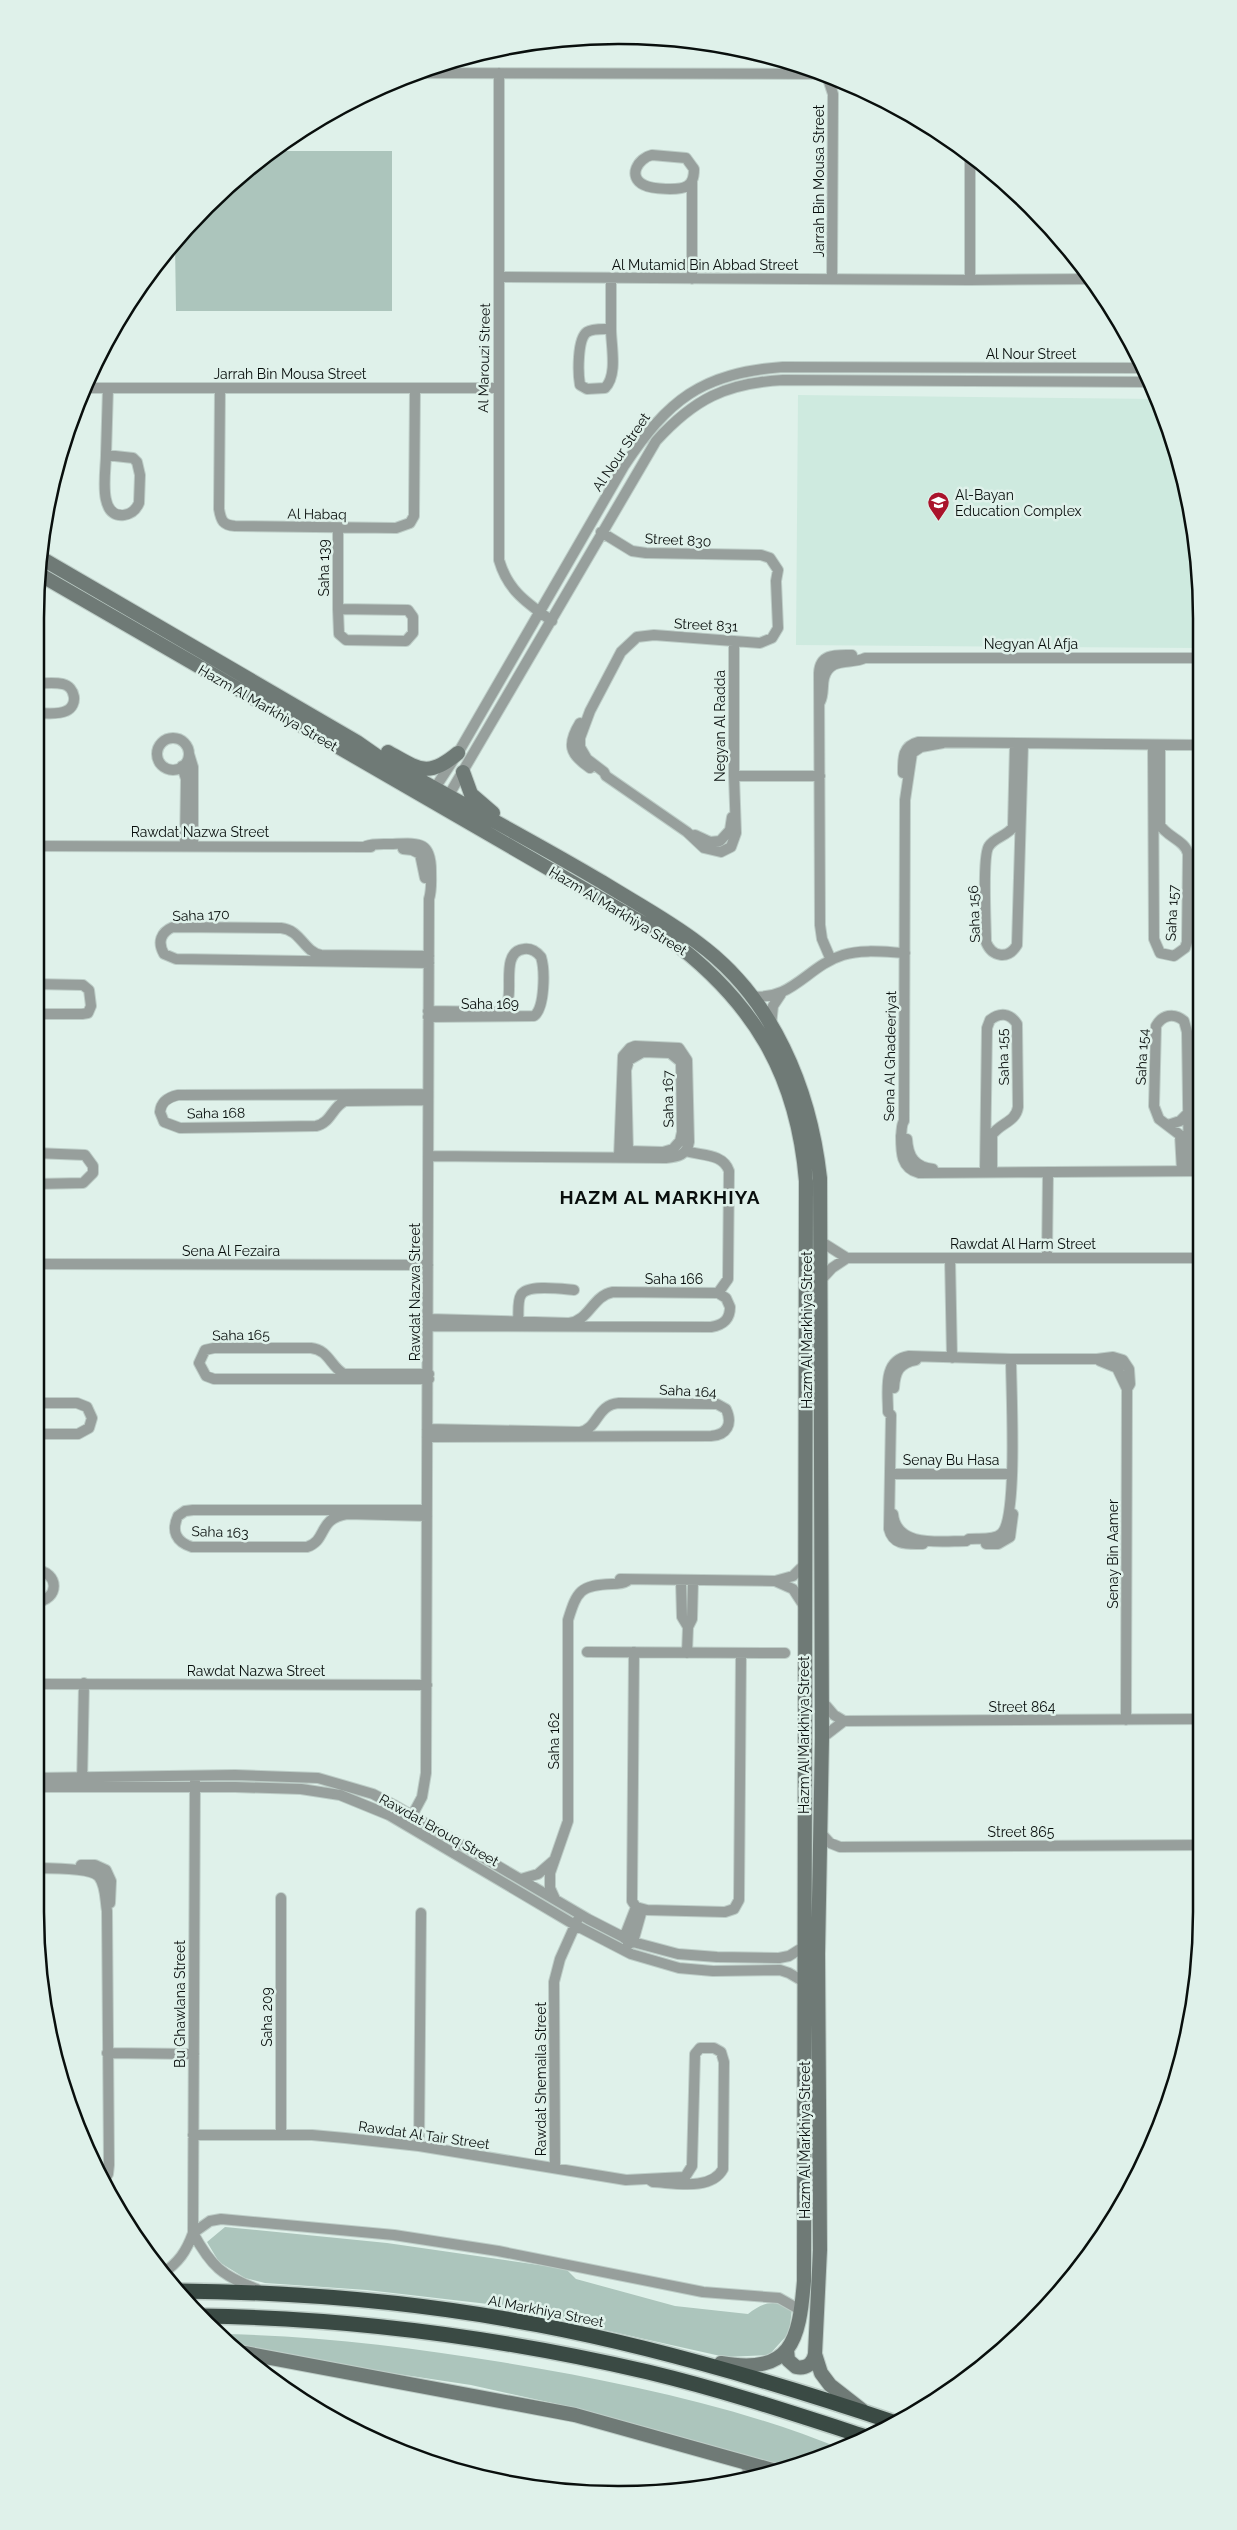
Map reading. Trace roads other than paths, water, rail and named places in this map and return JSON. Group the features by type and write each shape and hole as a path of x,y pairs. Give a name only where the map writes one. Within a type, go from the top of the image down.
{"highway":[{"name":"Al Markhiya Street","path":"187,2291 343,2298 469,2313 541,2325 652,2350 886,2420"},
{"path":"210,2316 342,2323 546,2351 648,2372 739,2396 857,2434"},
{"path":"845,2430 851,2436"}],"street":[{"name":"Jarrah Bin Mousa Street","path":"437,73 803,74"},
{"name":"Al Marouzi Street","path":"499,73 499,560 509,586 518,596 552,620"},
{"name":"Jarrah Bin Mousa Street","path":"829,85 832,94 832,279"},
{"path":"692,182 687,186 679,188 650,187 642,184 636,178 635,170 638,162 644,156 680,156 686,158 694,169 692,182 692,279"},
{"path":"970,165 970,280"},
{"name":"Al Mutamid Bin Abbad Street","path":"499,277 1081,279"},
{"path":"611,278 612,376 610,383 605,388 587,389 580,385 579,378 582,337 587,332 594,330 611,329"},
{"path":"1095,368 1095,382"},
{"name":"Al Nour Street","path":"432,793 458,754 624,466 647,433 665,412 694,391 725,378 758,369 1136,368"},
{"name":"Al Nour Street","path":"445,802 552,620 601,532 656,441 674,421 699,402 728,388 783,380 1142,382"},
{"name":"Jarrah Bin Mousa Street","path":"93,388 498,388"},
{"path":"106,455 133,458 139,469 139,503 127,515 115,514 105,501 106,455 108,388"},
{"name":"Al Habaq","path":"220,388 221,521 235,526 338,528 396,528 404,527 412,521 415,511 415,388"},
{"name":"Saha 139","path":"338,528 338,609 339,634 342,639 406,641 413,634 413,617 408,610 338,609"},
{"name":"Street 830","path":"601,532 632,551 729,556 764,563 772,570 776,581 776,620 778,628 772,638 760,643 754,641"},
{"name":"Hazm Al Markhiya Street","path":"47,562 357,742 445,802 667,937 719,980 741,1006 765,1040 773,1056 793,1106 803,1148 806,1181 805,2239 802,2311 796,2333 787,2350"},
{"name":"Hazm Al Markhiya Street","path":"45,578 432,793"},
{"name":"Street 831","path":"615,666 635,644 656,637 754,641"},
{"name":"Negyan Al Radda","path":"615,666 590,711 580,738 580,746 587,759 604,772 606,776 687,832 710,842 720,841 730,830 734,811 734,641"},
{"name":"Negyan Al Afja","path":"831,960 822,939 820,925 820,702 824,677 830,667 842,662 865,658 1193,658"},
{"path":"44,684 64,684 69,687 74,698 70,709 64,712 44,713"},
{"path":"189,754 182,766 171,769 160,764 157,752 159,747 168,739 179,740 184,743 189,754 193,768 189,846"},
{"path":"357,742 372,742 401,759 428,770 440,767 458,754"},
{"name":"Sena Al Ghadeeriyat","path":"1190,1171 938,1171 927,1173 913,1171 903,1161 901,1146 904,1120 905,800 912,753 921,748 943,743 1193,745"},
{"name":"Saha 156","path":"1019,744 1020,850 1017,945 1014,951 1006,955 996,954 989,949 986,942 986,857 989,846 1013,827 1019,744"},
{"name":"Saha 157","path":"1157,745 1160,820 1162,827 1171,837 1186,848 1188,854 1187,942 1185,948 1174,956 1160,953 1154,939 1157,745"},
{"path":"182,766 186,779 189,846"},
{"path":"463,772 467,788 478,802 525,838"},
{"path":"734,776 820,776"},
{"name":"Hazm Al Markhiya Street","path":"445,802 525,838 663,919 700,944 727,969 771,1025 795,1074 807,1104 816,1143 820,1178 822,1701 818,1954 820,2250 815,2354 821,2374 830,2386 864,2412"},
{"path":"1154,847 1171,837"},
{"path":"999,838 1011,842 1020,850"},
{"name":"Rawdat Nazwa Street","path":"44,846 366,846 407,843 425,846 429,850 432,888 429,899 428,1014 429,1377 425,1782 413,1816 407,1825"},
{"name":"Saha 170","path":"182,927 287,929 297,934 312,952 322,955 429,959 289,961 176,959 164,954 160,941 167,930 182,927"},
{"path":"289,961 296,954 301,939"},
{"name":"Saha 169","path":"522,949 536,952 542,960 541,1008 534,1016 518,1018 428,1014 494,1013 503,1010 509,997 512,958 522,949"},
{"path":"750,996 768,997 781,994 831,960 857,952 905,953"},
{"path":"44,984 83,985 89,990 91,1006 88,1013 44,1014"},
{"path":"771,1025 773,1006 781,994"},
{"path":"509,997 518,1018"},
{"name":"Saha 155","path":"1008,1015 1017,1024 1018,1031 1018,1107 1013,1119 1003,1124 992,1135 989,1171 984,1113 987,1028 990,1020 995,1016 1008,1015"},
{"name":"Saha 154","path":"1164,1017 1180,1017 1186,1027 1190,1171 1178,1132 1158,1119 1154,1106 1154,1034 1156,1026 1164,1017"},
{"name":"Saha 167","path":"624,1154 623,1056 630,1048 642,1046 679,1048 686,1056 689,1142 686,1151"},
{"name":"Saha 167","path":"643,1052 674,1054 681,1062 682,1067 682,1132 680,1141 673,1148 663,1152 624,1154 626,1070 629,1060 643,1052"},
{"name":"Saha 168","path":"178,1095 428,1097 342,1102 323,1124 316,1126 180,1128 164,1122 160,1112 164,1101 178,1095"},
{"path":"319,1095 328,1103 333,1113"},
{"path":"1168,1125 1180,1120 1189,1112"},
{"path":"984,1113 1003,1124"},
{"name":"Saha 167","path":"428,1153 624,1154 673,1157 686,1151 720,1159 729,1171 728,1279 718,1293"},
{"path":"44,1154 85,1156 93,1166 93,1173 83,1183 44,1184"},
{"path":"1047,1257 1048,1172"},
{"path":"820,1241 846,1258 832,1268 820,1281"},
{"name":"Rawdat Al Harm Street","path":"846,1258 1193,1258"},
{"path":"950,1258 952,1358"},
{"name":"Sena Al Fezaira","path":"44,1264 428,1265"},
{"path":"518,1322 520,1296 524,1290 531,1288 574,1290"},
{"name":"Saha 166","path":"613,1292 718,1293 726,1298 730,1307 727,1320 719,1326 599,1327 429,1323 576,1322 583,1317 600,1296 613,1292"},
{"path":"589,1310 599,1327"},
{"name":"Saha 165","path":"214,1348 310,1348 318,1349 329,1357 339,1371 344,1374 429,1377 214,1379 206,1376 199,1363 206,1350 214,1348"},
{"name":"Senay Bin Aamer","path":"1011,1360 1011,1503 1013,1505 1013,1530 1010,1537 1005,1542 977,1544 969,1544 966,1541 925,1541 907,1537 898,1530 893,1519 892,1501 890,1498 891,1415 888,1412 888,1377 891,1367 903,1356 1011,1360 1096,1359 1117,1368 1127,1389 1126,1720"},
{"path":"320,1379 327,1369 329,1357"},
{"path":"44,1403 77,1403 87,1407 92,1418 89,1428 78,1434 44,1434"},
{"name":"Saha 164","path":"619,1403 717,1404 722,1406 729,1414 728,1428 719,1436 427,1433 580,1432 587,1430 606,1406 619,1403"},
{"path":"597,1417 598,1427 605,1436"},
{"name":"Senay Bu Hasa","path":"891,1474 1011,1474"},
{"name":"Saha 163","path":"185,1511 427,1513 347,1514 331,1519 316,1542 301,1547 192,1547 184,1545 174,1532 178,1516 185,1511"},
{"path":"311,1511 320,1518 323,1530"},
{"name":"Saha 162","path":"556,1900 549,1880 568,1821 567,1603 573,1592 580,1585 598,1579 627,1581 775,1581 793,1576 805,1564"},
{"path":"44,1572 53,1579 54,1586 50,1598 44,1602"},
{"path":"681,1581 682,1617 688,1626"},
{"path":"687,1653 688,1626 692,1619 693,1581"},
{"path":"775,1581 793,1589 805,1606"},
{"path":"587,1652 784,1653"},
{"path":"634,1652 632,1901 639,1908 725,1912 734,1909 738,1903 741,1653"},
{"name":"Rawdat Nazwa Street","path":"44,1684 427,1685"},
{"path":"82,1783 84,1684"},
{"path":"822,1701 838,1718 844,1721 822,1738"},
{"name":"Street 864","path":"844,1721 1193,1719"},
{"name":"Rawdat Brouq Street","path":"44,1786 195,1776 318,1778 374,1794 584,1917 628,1940 678,1954 716,1957 778,1958 789,1956 806,1946"},
{"name":"Bu Ghawlana Street","path":"169,2269 177,2264 183,2256 193,2233 195,1776"},
{"name":"Rawdat Brouq Street","path":"44,1779 82,1783 195,1788 317,1790 340,1795 367,1805 407,1825 578,1927 610,1944 655,1962 679,1968 712,1971 780,1970 789,1972 806,1983"},
{"path":"821,1833 830,1843 840,1847"},
{"name":"Street 865","path":"840,1847 1193,1845"},
{"path":"820,1864 830,1852 840,1847"},
{"path":"520,1879 538,1874 554,1860"},
{"path":"44,1868 87,1871 97,1874 102,1884 107,1911 107,2173"},
{"name":"Saha 209","path":"280,1898 281,2135"},
{"path":"578,1927 626,1945 639,1908"},
{"path":"419,2146 422,1913"},
{"name":"Rawdat Shemaila Street","path":"555,2168 554,1982 560,1958 584,1917"},
{"path":"708,2047 721,2052 724,2062 723,2169 720,2176 710,2182 692,2169 693,2064 695,2054 700,2048 708,2047"},
{"path":"107,2053 194,2054"},
{"name":"Rawdat Al Tair Street","path":"193,2135 281,2135 345,2138 419,2146 626,2180 685,2177 692,2169"},
{"path":"103,2166 107,2161"},
{"name":"Rawdat Al Tair Street","path":"650,2180 653,2182 710,2182"},
{"path":"272,2295 239,2282 212,2264 193,2233 210,2221 221,2218 394,2235 579,2266 703,2292 779,2298 802,2311"},
{"path":"213,2319 226,2316"},
{"path":"652,2350 744,2367 763,2366 787,2350 788,2360 796,2367 807,2367 815,2354"},
{"path":"252,2353 575,2415 765,2467"},
{"path":"744,2461 748,2471"}],"place":[{"name":"Al-Bayan Education Complex","path":"939,522"}],"district":[{"name":"HAZM AL MARKHIYA","path":"660,1197"}]}
